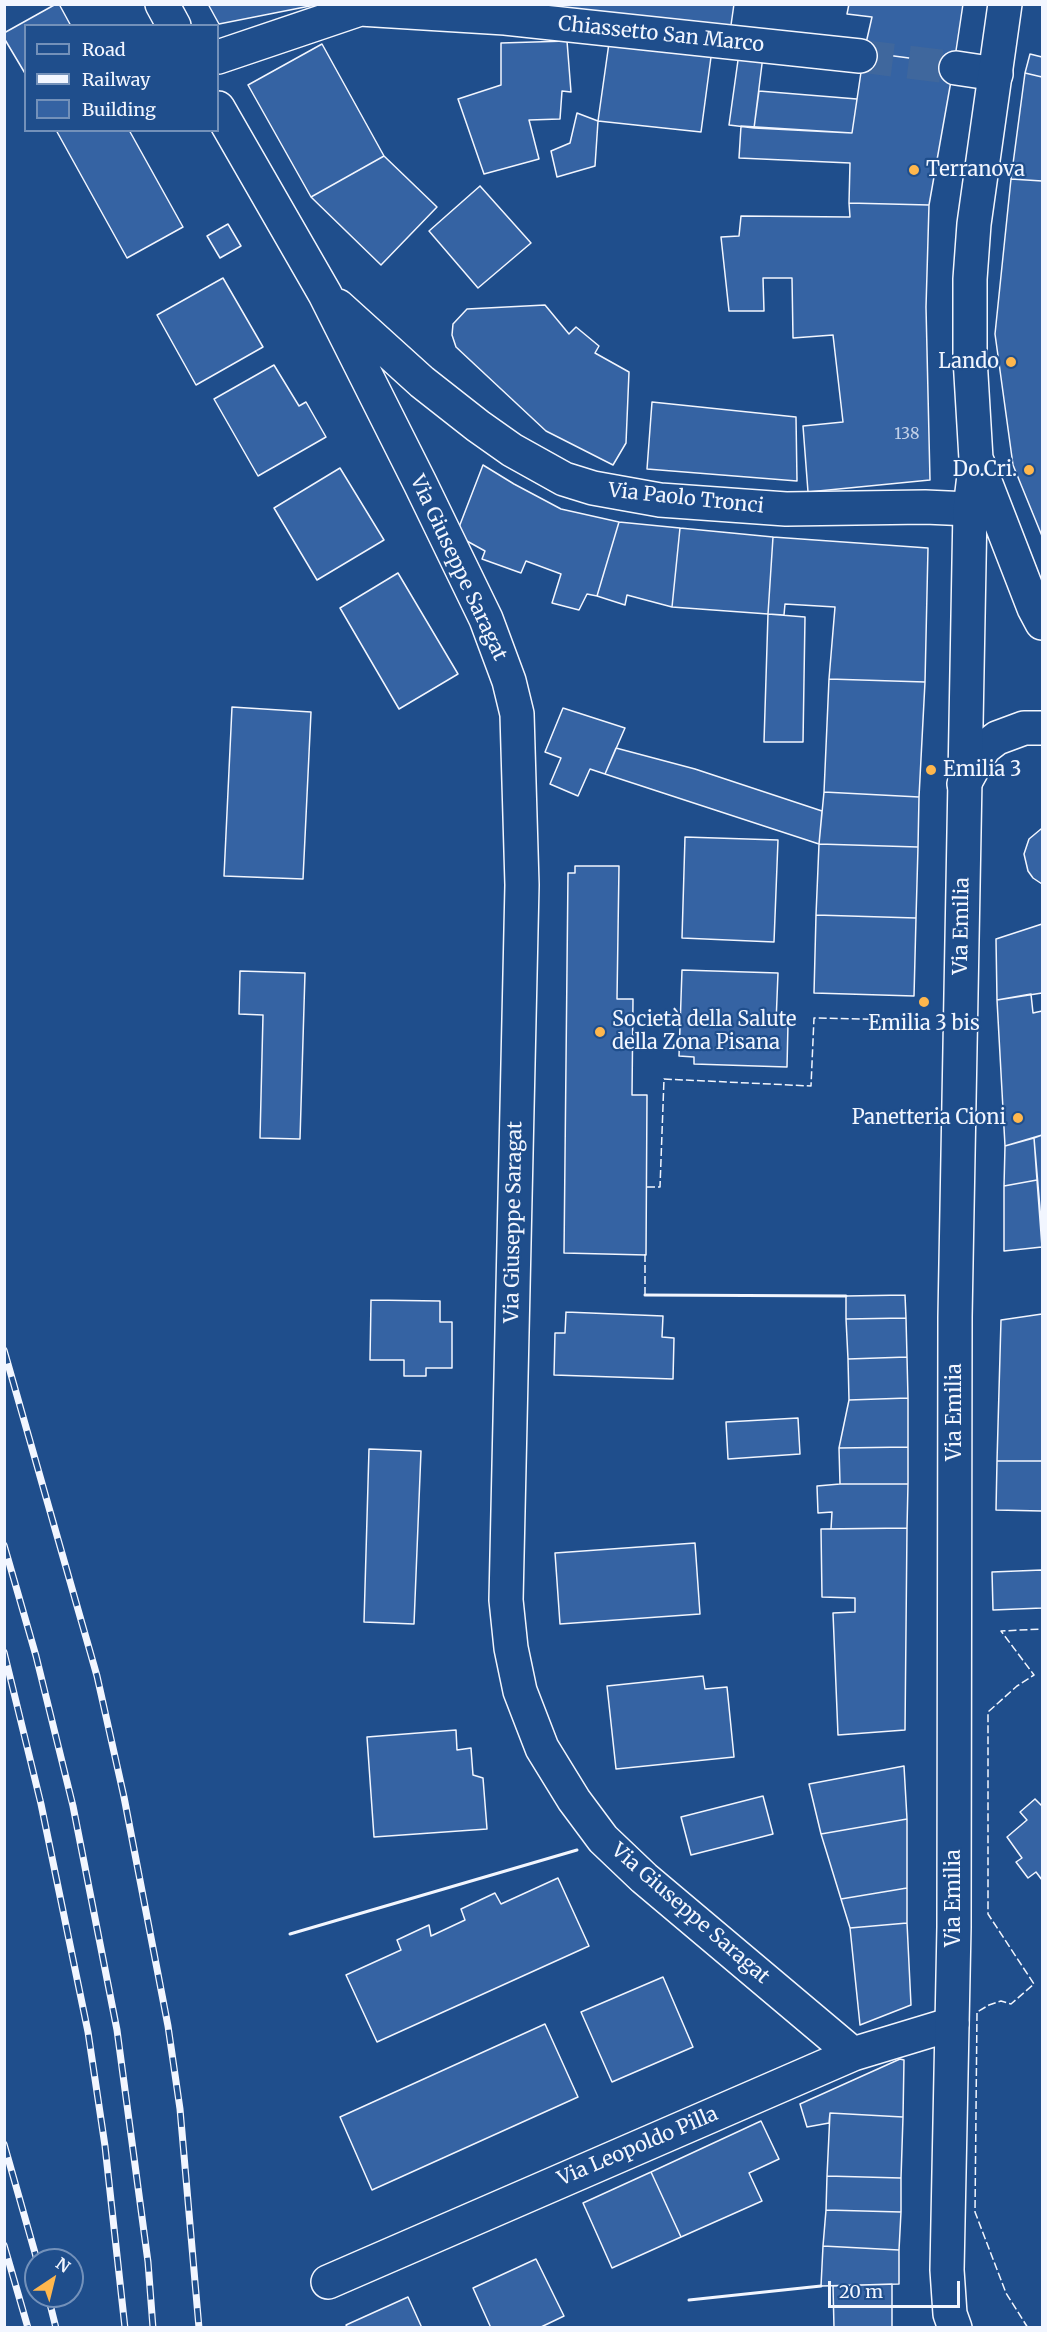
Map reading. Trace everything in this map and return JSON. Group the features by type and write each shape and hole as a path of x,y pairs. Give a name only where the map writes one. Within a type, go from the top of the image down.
{"street":[{"path":"162,4 173,24"},
{"path":"1005,4 974,224 970,279 970,358 976,459 1034,608 1042,623"},
{"name":"Chiassetto San Marco","path":"219,57 360,9 506,11 860,56"},
{"path":"956,68 996,74"},
{"path":"219,110 325,294"},
{"name":"Via Paolo Tronci","path":"325,294 449,404 512,450 564,479 593,488 660,500 786,509 925,507 970,509"},
{"name":"Via Giuseppe Saragat","path":"325,294 486,619 510,681 516,714 522,885 506,1590 512,1648 520,1691 542,1748 574,1800 603,1839 644,1878 853,2054"},
{"name":"Via Emilia","path":"951,2323 946,2270 954,1927 955,1317 970,509 976,459"},
{"path":"964,784 984,748 997,738 1024,728 1042,728"},
{"name":"Via Leopoldo Pilla","path":"328,2282 853,2054 952,2024"}],"building":[{"path":"56,4 59,4 70,24 24,24 24,72 4,38 4,33"},
{"path":"208,4 314,4 315,5 219,24"},
{"path":"539,4 734,4 729,39 539,8"},
{"path":"849,4 963,4 954,64 864,52 872,17 847,14"},
{"path":"567,41 571,92 562,91 560,119 529,120 539,159 484,174 458,99 501,85 501,43"},
{"path":"609,43 711,57 701,132 598,121"},
{"path":"322,44 384,156 311,197 248,85"},
{"path":"864,52 954,64 929,205 849,203 850,163 739,158 741,126 852,133"},
{"path":"739,53 763,56 754,128 729,125"},
{"path":"1030,54 1042,57 1042,77 1025,73"},
{"path":"1025,73 1042,77 1042,181 1011,179"},
{"path":"759,91 857,99 852,133 754,128"},
{"path":"577,113 598,121 595,166 557,177 551,151 570,143"},
{"path":"57,132 130,132 183,227 127,258"},
{"path":"384,156 437,207 381,265 311,197"},
{"path":"1011,179 1042,181 1042,536 1013,465 995,334"},
{"path":"480,186 531,243 478,288 429,231"},
{"path":"849,203 929,205 926,307 930,480 808,492 803,426 843,422 833,335 793,338 792,278 763,278 764,311 729,311 721,237 739,236 741,216 850,217"},
{"path":"228,224 241,246 220,258 207,236"},
{"path":"223,278 263,347 196,385 157,315"},
{"path":"545,305 569,334 576,327 599,346 595,353 629,372 626,443 613,465 546,431 456,347 452,335 453,324 467,309"},
{"path":"274,365 299,406 306,402 326,437 258,476 214,399"},
{"path":"652,402 796,417 797,481 647,469"},
{"path":"483,465 561,509 619,522 597,596 587,594 579,610 552,603 561,574 526,561 521,573 482,559 485,551 456,535"},
{"path":"340,468 384,540 317,580 274,508"},
{"path":"619,522 680,528 672,607 627,595 625,605 597,596"},
{"path":"680,528 773,537 768,614 672,607"},
{"path":"773,537 928,548 925,682 829,679 835,607 785,604 784,615 768,614"},
{"path":"398,573 458,674 399,709 340,608"},
{"path":"768,614 805,617 803,742 764,742"},
{"path":"829,679 925,682 919,797 824,792"},
{"path":"232,707 311,712 303,879 224,876"},
{"path":"563,708 625,728 605,774 590,769 578,796 550,784 561,758 545,752"},
{"path":"616,748 695,769 822,811 819,844 605,774"},
{"path":"824,792 919,797 918,847 819,844"},
{"path":"1041,829 1042,884 1028,871 1024,854 1029,839"},
{"path":"685,837 778,840 774,942 682,938"},
{"path":"819,844 918,847 916,918 816,915"},
{"name":"Società della Salute della Zona Pisana","path":"575,866 619,866 617,999 633,999 632,1095 647,1095 646,1255 564,1253 568,873 575,873"},
{"path":"816,915 916,918 914,996 814,993"},
{"path":"1042,924 1042,993 997,1000 996,939"},
{"path":"682,970 778,973 776,1023 788,1024 787,1067 694,1064 694,1057 679,1056"},
{"path":"240,971 305,973 300,1139 260,1138 263,1015 239,1014"},
{"path":"1031,994 1033,1013 1042,1011 1042,1135 1005,1146 997,1000"},
{"path":"1042,1135 1042,1232 1034,1138"},
{"path":"1034,1138 1037,1180 1004,1186 1005,1146"},
{"path":"1037,1180 1042,1247 1004,1251 1004,1186"},
{"path":"905,1295 906,1318 846,1319 846,1296"},
{"path":"371,1300 440,1301 440,1322 452,1322 452,1368 426,1368 426,1376 404,1376 404,1360 370,1360"},
{"path":"566,1312 663,1316 662,1337 674,1338 673,1379 554,1375 555,1333 565,1333"},
{"path":"1042,1314 1042,1461 997,1461 1001,1320"},
{"path":"906,1318 907,1357 848,1359 846,1319"},
{"path":"907,1357 908,1398 849,1400 848,1359"},
{"path":"908,1398 908,1447 839,1448 849,1400"},
{"path":"798,1418 800,1454 728,1459 726,1422"},
{"path":"908,1447 908,1484 840,1484 839,1448"},
{"path":"369,1449 421,1451 414,1624 364,1622"},
{"path":"997,1461 1042,1461 1042,1511 996,1510"},
{"path":"908,1484 907,1528 831,1529 832,1512 818,1513 817,1486"},
{"path":"907,1528 905,1730 838,1735 833,1613 855,1612 855,1598 822,1597 821,1529"},
{"path":"695,1543 700,1614 560,1624 555,1553"},
{"path":"1042,1570 1042,1608 993,1610 992,1572"},
{"path":"703,1676 705,1689 727,1687 734,1757 616,1769 607,1686"},
{"path":"456,1730 457,1750 471,1748 473,1775 483,1778 487,1829 374,1837 367,1737"},
{"path":"904,1766 907,1819 821,1834 809,1784"},
{"path":"763,1796 773,1834 691,1855 681,1817"},
{"path":"1035,1799 1042,1806 1042,1880 1036,1872 1028,1878 1016,1862 1022,1858 1007,1837 1027,1820 1020,1812"},
{"path":"907,1819 907,1888 841,1899 821,1834"},
{"path":"558,1878 589,1946 377,2042 346,1975 401,1950 397,1940 429,1925 431,1936 465,1920 461,1909 495,1893 501,1904"},
{"path":"907,1888 907,1923 850,1928 841,1899"},
{"path":"907,1923 911,2005 860,2025 850,1928"},
{"path":"663,1977 693,2047 612,2082 581,2012"},
{"path":"545,2024 578,2097 372,2190 340,2117"},
{"path":"900,2059 904,2060 903,2117 830,2113 829,2123 807,2127 800,2104"},
{"path":"830,2113 903,2117 901,2178 827,2176"},
{"path":"761,2121 779,2159 749,2173 762,2201 681,2237 651,2172"},
{"path":"651,2172 681,2237 612,2268 583,2203"},
{"path":"827,2176 901,2178 901,2212 826,2210"},
{"path":"826,2210 901,2212 899,2250 823,2246"},
{"path":"823,2246 899,2250 899,2284 821,2286"},
{"path":"536,2259 564,2316 539,2328 491,2328 473,2288"},
{"path":"892,2284 892,2328 834,2328 833,2286"},
{"path":"408,2297 422,2328 348,2328 346,2325"}],"tunnel":[{"path":"860,56 956,68"}],"railway":[{"path":"4,1350 97,1676 124,1797 168,2026 180,2109 199,2328"},
{"path":"4,1545 36,1656 73,1806 117,2030 148,2262 153,2328"},
{"path":"4,1652 41,1804 88,2032 105,2146 125,2328"},
{"path":"4,2144 34,2248"},
{"path":"4,2245 28,2328"},
{"path":"51,2308 56,2328"}],"fence":[{"path":"647,1187 660,1187 664,1079 811,1086 814,1018 910,1020"},
{"path":"645,1251 645,1295"},
{"path":"1028,2328 1006,2293 975,2212 977,2012 1001,2001 1011,2004 1034,1984 988,1914 988,1712 1017,1686 1034,1675 1001,1631 1042,1629"}],"wall":[{"path":"645,1295 846,1296"},
{"path":"290,1934 577,1850"},
{"path":"689,2300 821,2286"}],"place":[{"name":"Terranova","path":"914,170"},
{"name":"Lando","path":"1011,362"},
{"name":"Do.Cri.","path":"1029,470"},
{"name":"Emilia 3","path":"931,770"},
{"name":"Emilia 3 bis","path":"924,1002"},
{"name":"Società della Salute della Zona Pisana","path":"600,1032"},
{"name":"Panetteria Cioni","path":"1018,1118"}]}
